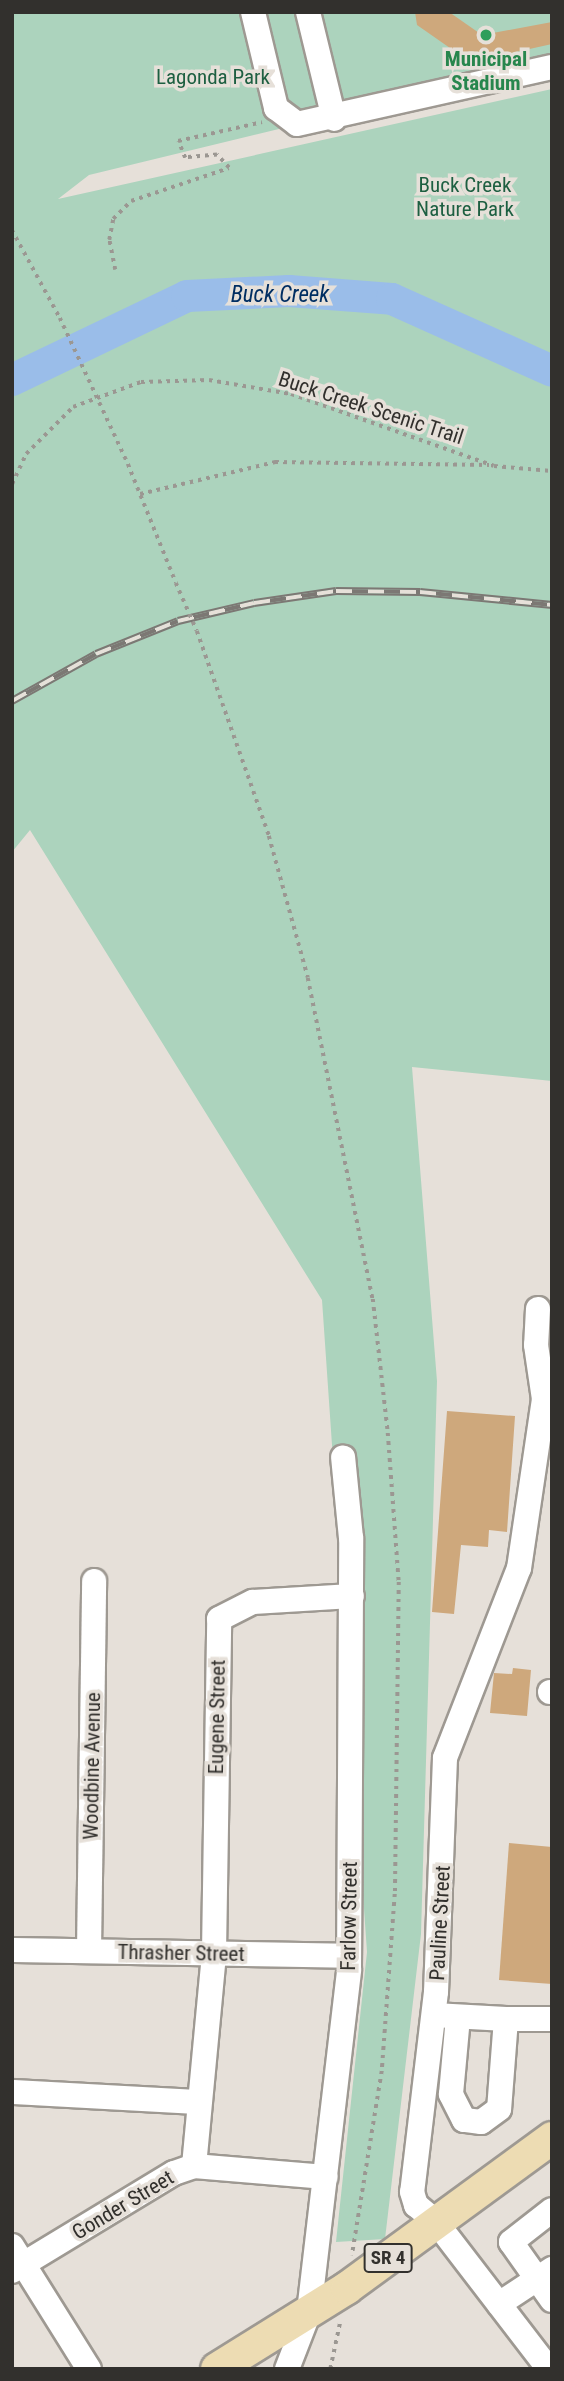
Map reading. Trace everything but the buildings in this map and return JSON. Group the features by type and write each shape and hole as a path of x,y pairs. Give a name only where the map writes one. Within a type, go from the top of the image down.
{"main road":[{"name":"SR 4","path":"217,2369 309,2312 552,2138"}],"street":[{"path":"253,12 282,117 297,124 334,119 552,67"},
{"path":"307,12 334,119"},
{"name":"Pauline Street","path":"538,1309 536,1345 544,1399 519,1567 500,1624 445,1758 446,2016 412,2192 416,2205 436,2222 549,2369"},
{"name":"Farlow Street","path":"287,2369 309,2312 349,1956 352,1596 343,1457"},
{"name":"Woodbine Avenue","path":"89,1951 94,1581"},
{"name":"Eugene Street","path":"214,1953 219,1619 253,1602 352,1596"},
{"name":"Thrasher Street","path":"12,1950 349,1956"},
{"path":"194,2166 214,1953"},
{"path":"506,2019 499,2109 481,2122 464,2120 451,2094 446,2016 552,2019"},
{"path":"12,2092 199,2102"},
{"name":"Gonder Street","path":"15,2261 174,2172 194,2166 326,2177"},
{"path":"552,2210 511,2242 544,2274 552,2300"},
{"path":"15,2261 89,2369"},
{"path":"499,2304 544,2274"}],"path":[{"path":"115,270 108,240 113,219 131,201 229,167 217,155 185,158 178,141 282,117"},
{"path":"12,230 60,318 128,464 197,631"},
{"name":"Buck Creek Scenic Trail","path":"12,484 26,454 73,407 154,381 209,380 291,394 494,466 552,471"},
{"path":"140,494 275,461 494,466"}],"green space":[{"path":"12,12 552,12 552,63 89,175 58,199 552,89 552,1081 412,1067 437,1381 421,1934 385,2239 336,2242 367,1952 322,1300 30,830 12,852"}],"waterway":[{"name":"Buck Creek","path":"12,380 187,296 289,291 392,299 552,371"}],"railway":[{"path":"12,701 96,654 178,621 254,603 336,591 420,592 552,605"}],"place":[{"name":"Municipal Stadium","path":"486,35"}],"park label":[{"name":"Lagonda Park","path":"213,77"},
{"name":"Buck Creek Nature Park","path":"465,197"}]}
